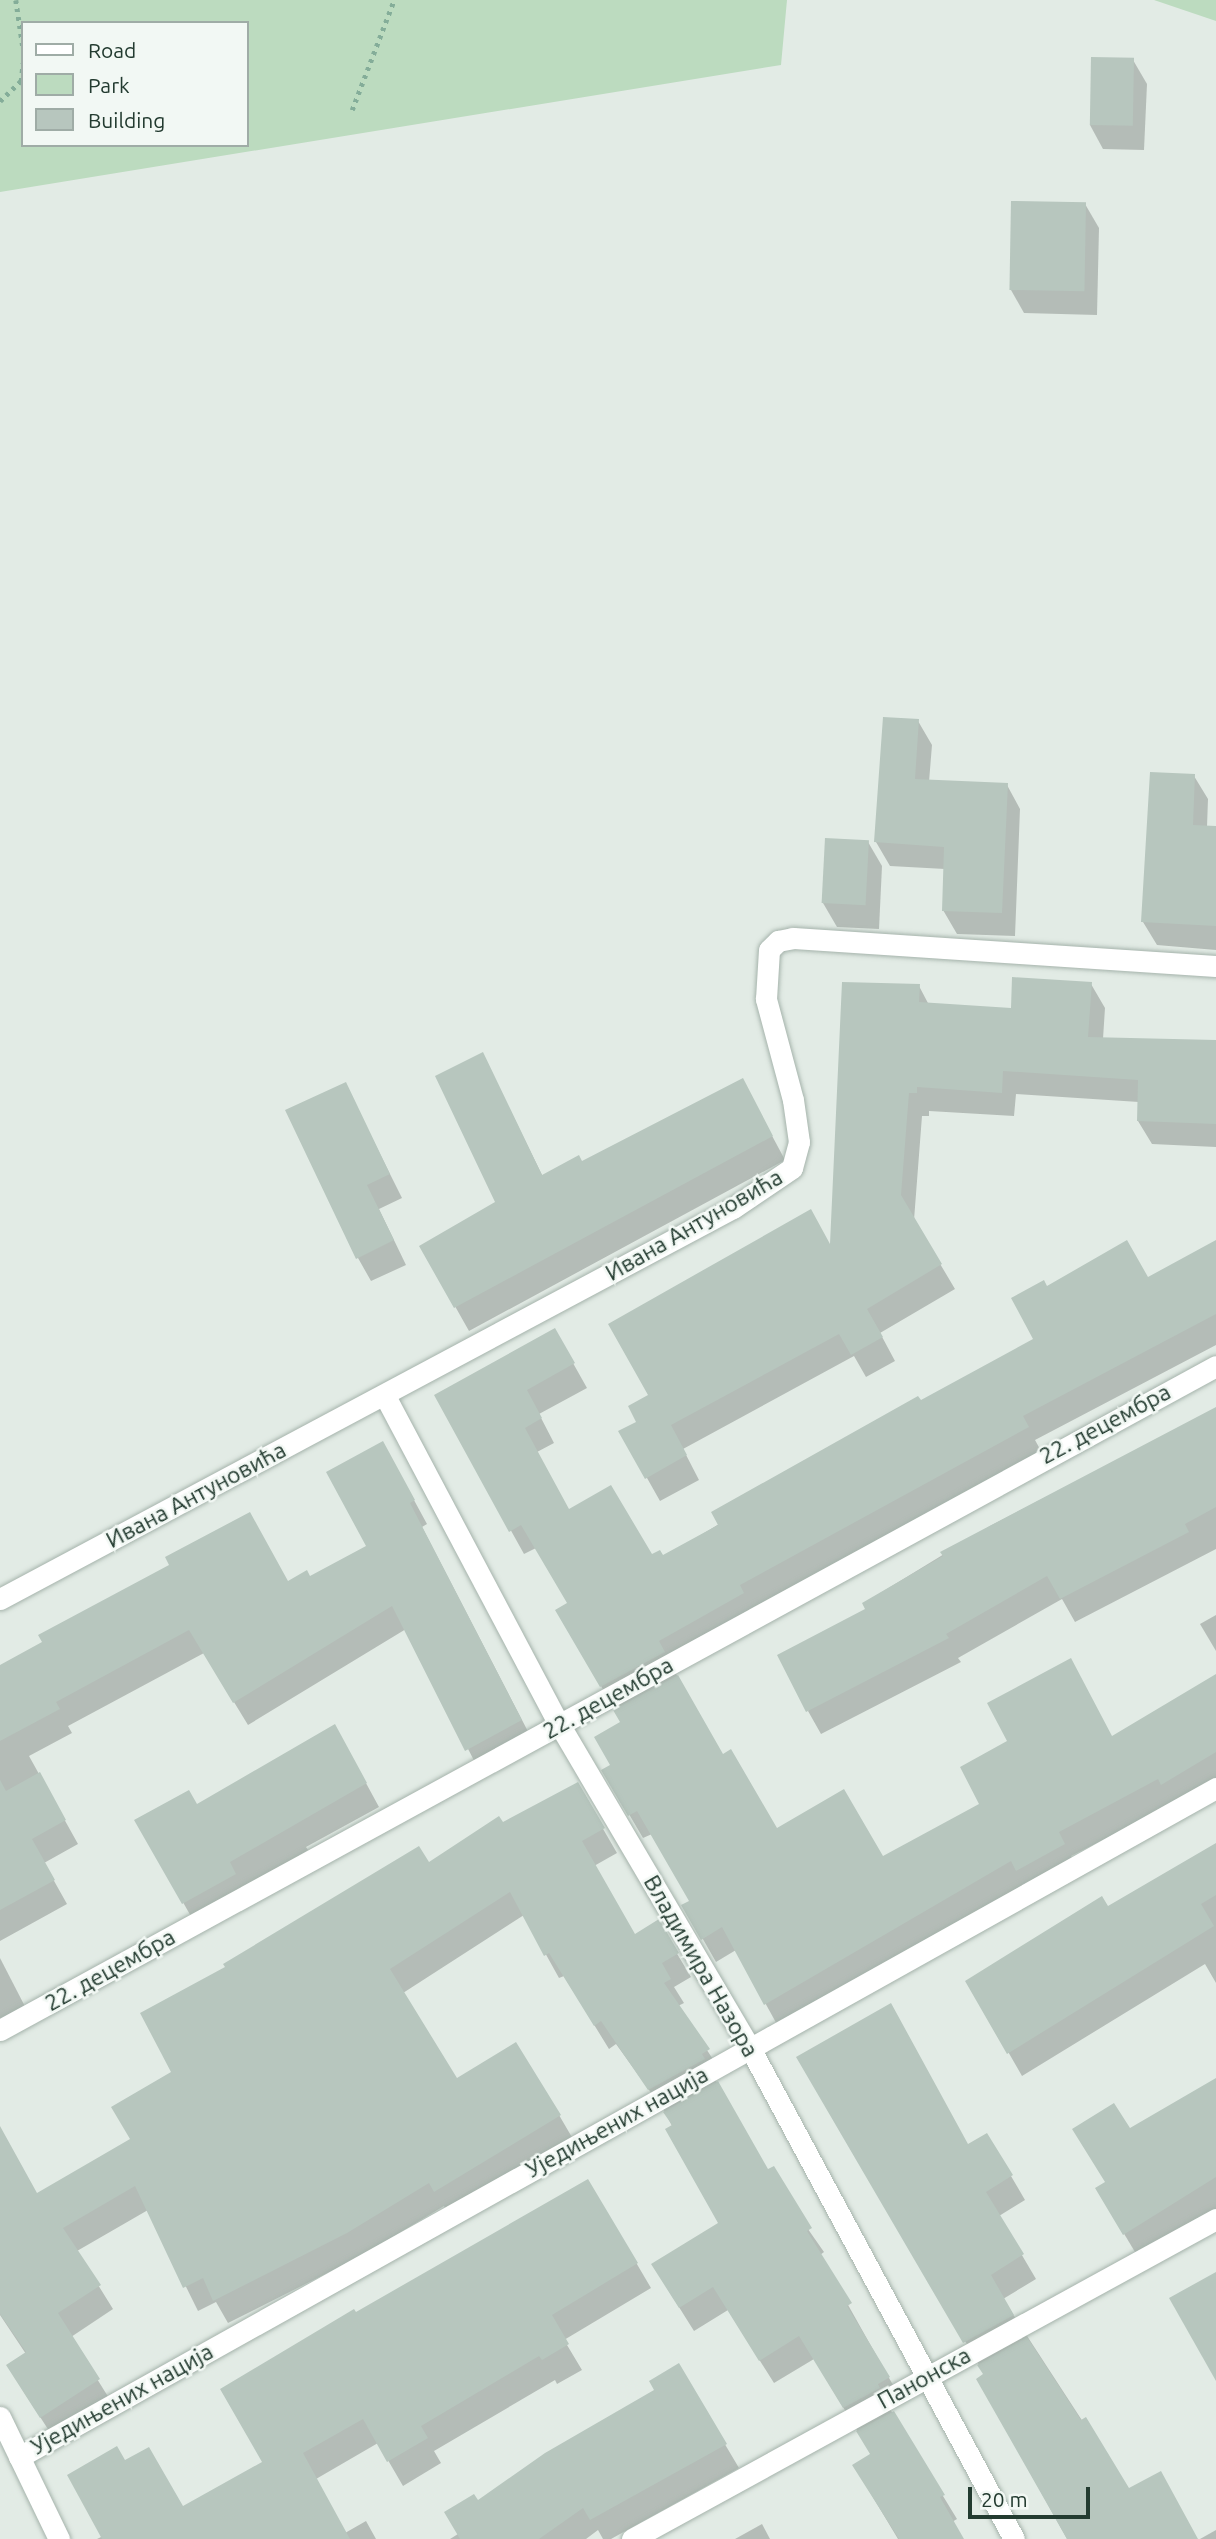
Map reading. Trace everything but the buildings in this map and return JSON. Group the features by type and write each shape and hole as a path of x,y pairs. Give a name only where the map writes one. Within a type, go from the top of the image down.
{"street":[{"name":"Ивана Антуновића","path":"0,1598 385,1396 733,1208 792,1168 799,1142 793,1100 766,999 769,950 778,941 793,938 1216,966"},
{"name":"22. децембра","path":"0,2030 1216,1366"},
{"name":"Владимира Назора","path":"385,1396 559,1724 750,2048 1014,2539"},
{"name":"Уједињених нација","path":"19,2457 1216,1788"},
{"name":"Панонска","path":"632,2539 1216,2219"},
{"path":"0,2417 59,2539"}],"path":[{"path":"16,0 21,34"},
{"path":"352,110 394,0"},
{"path":"0,101 20,81 21,75"}],"green space":[{"path":"0,0 787,0 781,65 0,192"},
{"path":"1154,0 1216,0 1216,21"}]}
